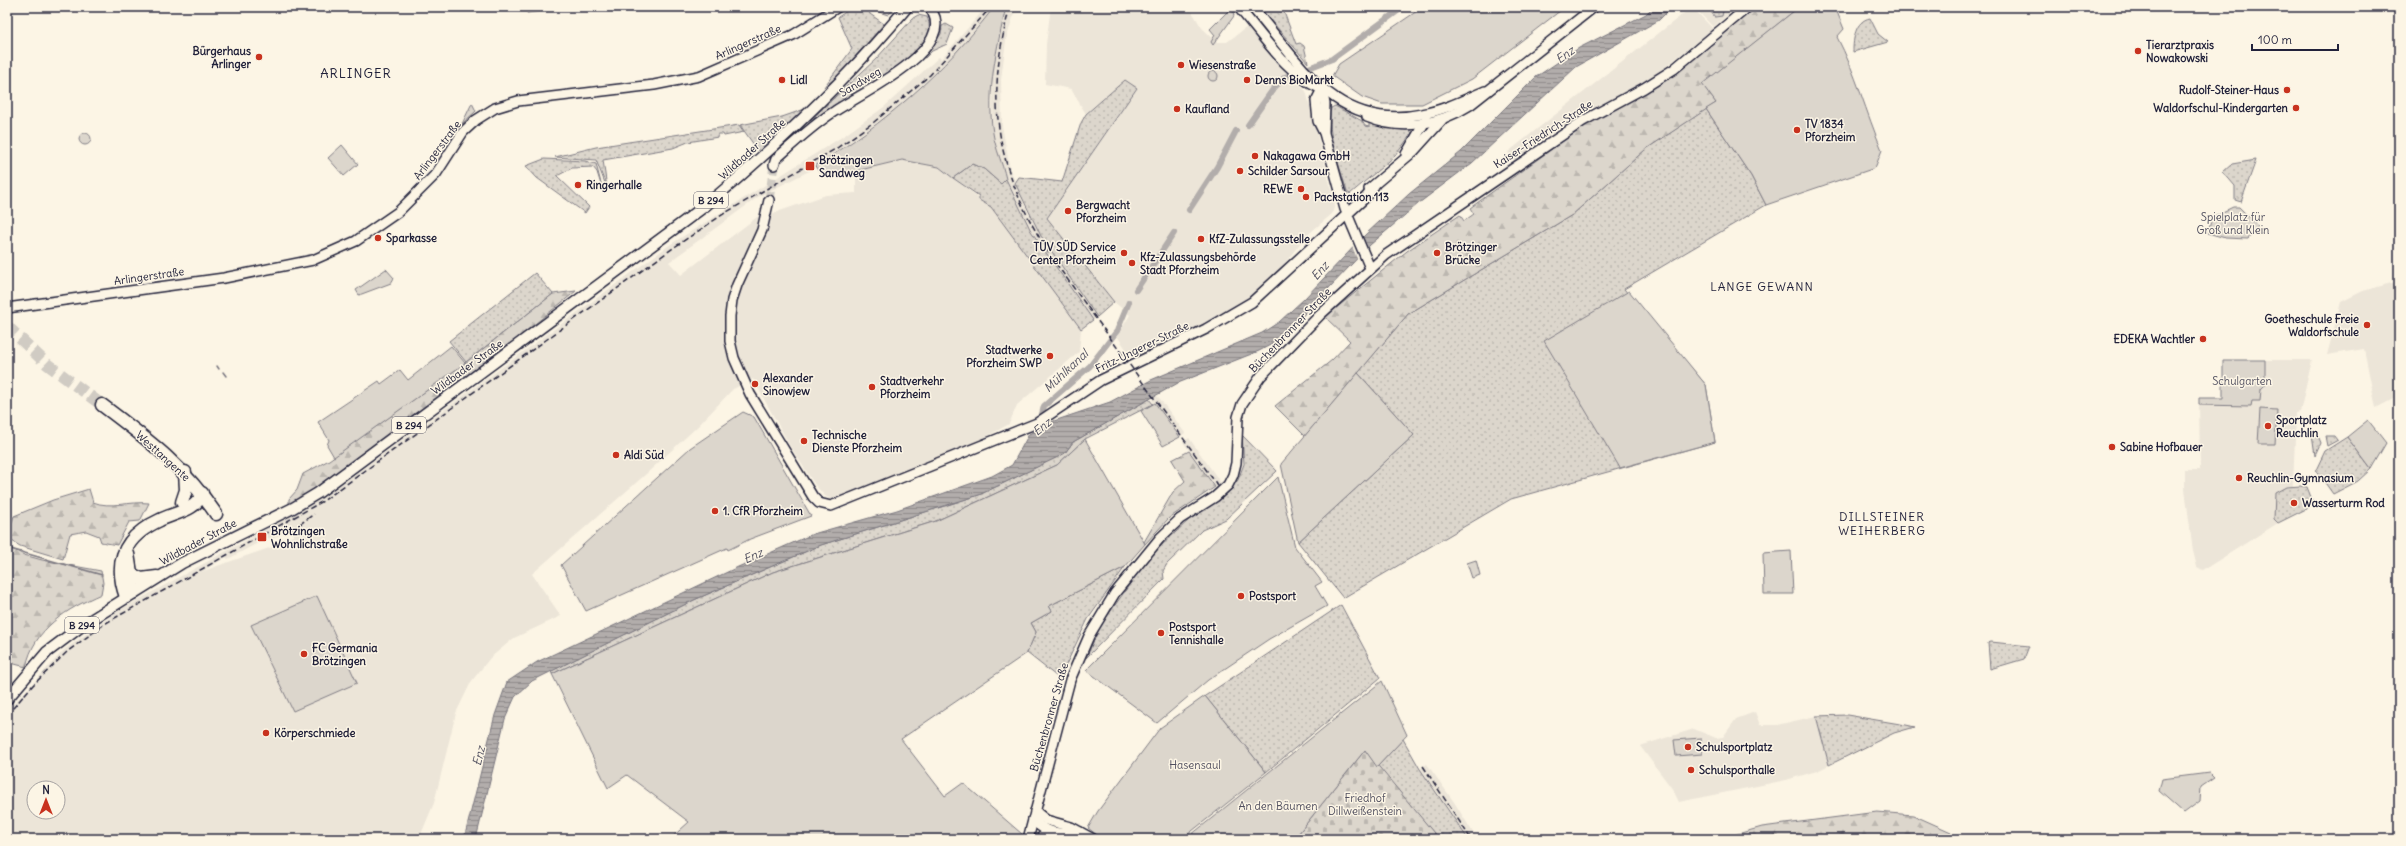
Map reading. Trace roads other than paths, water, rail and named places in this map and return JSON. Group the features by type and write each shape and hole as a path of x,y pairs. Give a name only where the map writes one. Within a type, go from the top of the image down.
{"highway":[{"name":"Westtangente","path":"102,406 158,448 185,472 202,493 216,514"},
{"path":"182,502 186,490 185,472"},
{"path":"130,595 122,584 121,559 129,545 138,535 160,520 182,502 202,493"},
{"path":"160,520 197,503 202,493"},
{"path":"129,545 130,595"},
{"path":"130,573 140,579 157,577"}],"main road":[{"name":"Arlingerstraße","path":"7,308 224,278 313,260 356,241 398,212 436,174 464,132 476,120 495,108 518,101 654,85 699,76 787,38 838,7"},
{"name":"Wildbader Straße","path":"7,699 47,652 71,633 157,577 218,544 293,508 318,493 705,206 756,163 837,87 907,7"},
{"name":"Sandweg","path":"774,165 776,159 814,125 883,82 923,51 935,29 935,16 929,7"},
{"path":"1238,7 1309,79 1347,107 1361,112 1382,123 1423,123 1442,120 1465,108 1485,91 1570,28 1594,7"},
{"path":"1252,7 1294,63"},
{"name":"Kaiser-Friedrich-Straße","path":"1370,268 1583,121 1644,88 1674,69 1748,7"},
{"path":"1322,89 1317,96 1316,105 1318,121 1324,133 1346,212 1364,258 1370,268"},
{"path":"1361,112 1398,117 1412,116 1439,110 1485,91"},
{"path":"1423,123 1439,110"},
{"name":"Fritz-Ungerer-Straße","path":"768,204 762,230 737,285 732,300 729,330 734,358 750,394 813,497 818,503 830,506 1037,423 1101,380 1187,338 1252,302 1317,241 1325,228 1346,212 1363,192 1374,186 1404,159 1442,120"},
{"name":"Fritz-Ungerer-Straße","path":"1404,159 1423,123"},
{"name":"Büchenbronner Straße","path":"1028,839 1070,680 1083,648 1106,608 1138,564 1170,528 1192,511 1215,497 1228,486 1235,469 1238,417 1250,389 1304,331 1370,268"},
{"path":"1034,815 1038,825 1050,831 1070,834 1080,832"},
{"path":"1034,815 1071,827 1093,839"},
{"path":"1039,839 1050,831"}],"waterway":[{"name":"Mühlkanal","path":"1248,125 1274,88 1285,77 1332,59 1403,7"},
{"name":"Mühlkanal","path":"1189,210 1217,167 1236,131"},
{"name":"Mühlkanal","path":"1136,290 1174,233"},
{"name":"Mühlkanal","path":"1042,414 1044,406 1090,366 1117,331 1129,302"},
{"path":"223,372 226,376"},
{"path":"7,548 102,575"}],"tunnel":[{"path":"769,200 774,165"},
{"path":"7,326 47,364 102,405"}],"railway":[{"path":"7,715 33,685 68,651 106,623 323,501 676,246 725,213 837,148 874,122 930,75 991,7"},
{"path":"1010,7 1002,43 997,78 997,110 1001,142 1009,172 1021,203 1037,234 1057,265 1218,486"},
{"path":"292,530 314,514"},
{"path":"1423,766 1471,839"}],"place":[{"name":"Tierarztpraxis Nowakowski","path":"2138,51"},
{"name":"Bürgerhaus Arlinger","path":"259,57"},
{"name":"Wiesenstraße","path":"1181,65"},
{"name":"Lidl","path":"782,80"},
{"name":"Denns BioMarkt","path":"1247,80"},
{"name":"Rudolf-Steiner-Haus","path":"2287,90"},
{"name":"Waldorfschul-Kindergarten","path":"2296,108"},
{"name":"Kaufland","path":"1177,109"},
{"name":"TV 1834 Pforzheim","path":"1797,130"},
{"name":"Nakagawa GmbH","path":"1255,156"},
{"name":"Brötzingen Sandweg","path":"810,166"},
{"name":"Schilder Sarsour","path":"1240,171"},
{"name":"Ringerhalle","path":"578,185"},
{"name":"REWE","path":"1301,189"},
{"name":"Packstation 113","path":"1306,197"},
{"name":"Bergwacht Pforzheim","path":"1068,211"},
{"name":"Sparkasse","path":"378,238"},
{"name":"KfZ-Zulassungsstelle","path":"1201,239"},
{"name":"TÜV SÜD Service Center Pforzheim","path":"1124,253"},
{"name":"Brötzinger Brücke","path":"1437,253"},
{"name":"Kfz-Zulassungsbehörde Stadt Pforzheim","path":"1132,263"},
{"name":"Goetheschule Freie Waldorfschule","path":"2367,325"},
{"name":"EDEKA Wachtler","path":"2203,339"},
{"name":"Stadtwerke Pforzheim SWP","path":"1050,356"},
{"name":"Alexander Sinowjew","path":"755,384"},
{"name":"Stadtverkehr Pforzheim","path":"872,387"},
{"name":"Sportplatz Reuchlin","path":"2268,426"},
{"name":"Technische Dienste Pforzheim","path":"804,441"},
{"name":"Sabine Hofbauer","path":"2112,447"},
{"name":"Aldi Süd","path":"616,455"},
{"name":"Reuchlin-Gymnasium","path":"2239,478"},
{"name":"Wasserturm Rod","path":"2294,503"},
{"name":"1. CfR Pforzheim","path":"715,511"},
{"name":"Brötzingen Wohnlichstraße","path":"262,537"},
{"name":"Postsport","path":"1241,596"},
{"name":"Postsport Tennishalle","path":"1161,633"},
{"name":"FC Germania Brötzingen","path":"304,654"},
{"name":"Körperschmiede","path":"266,733"},
{"name":"Schulsportplatz","path":"1688,747"},
{"name":"Schulsporthalle","path":"1691,770"}],"district":[{"name":"ARLINGER","path":"356,73"},
{"name":"LANGE GEWANN","path":"1762,287"},
{"name":"DILLSTEINER WEIHERBERG","path":"1882,524"}],"water label":[{"name":"Enz","path":"1565,55"},
{"name":"Enz","path":"1320,271"},
{"name":"Enz","path":"1042,427"},
{"name":"Enz","path":"753,556"},
{"name":"Enz","path":"479,756"}],"park label":[{"name":"Spielplatz für Groß und Klein","path":"2233,223"},
{"name":"Schulgarten","path":"2242,381"},
{"name":"Hasensaul","path":"1195,765"},
{"name":"Friedhof Dillweißenstein","path":"1365,804"},
{"name":"An den Bäumen","path":"1278,806"}]}
